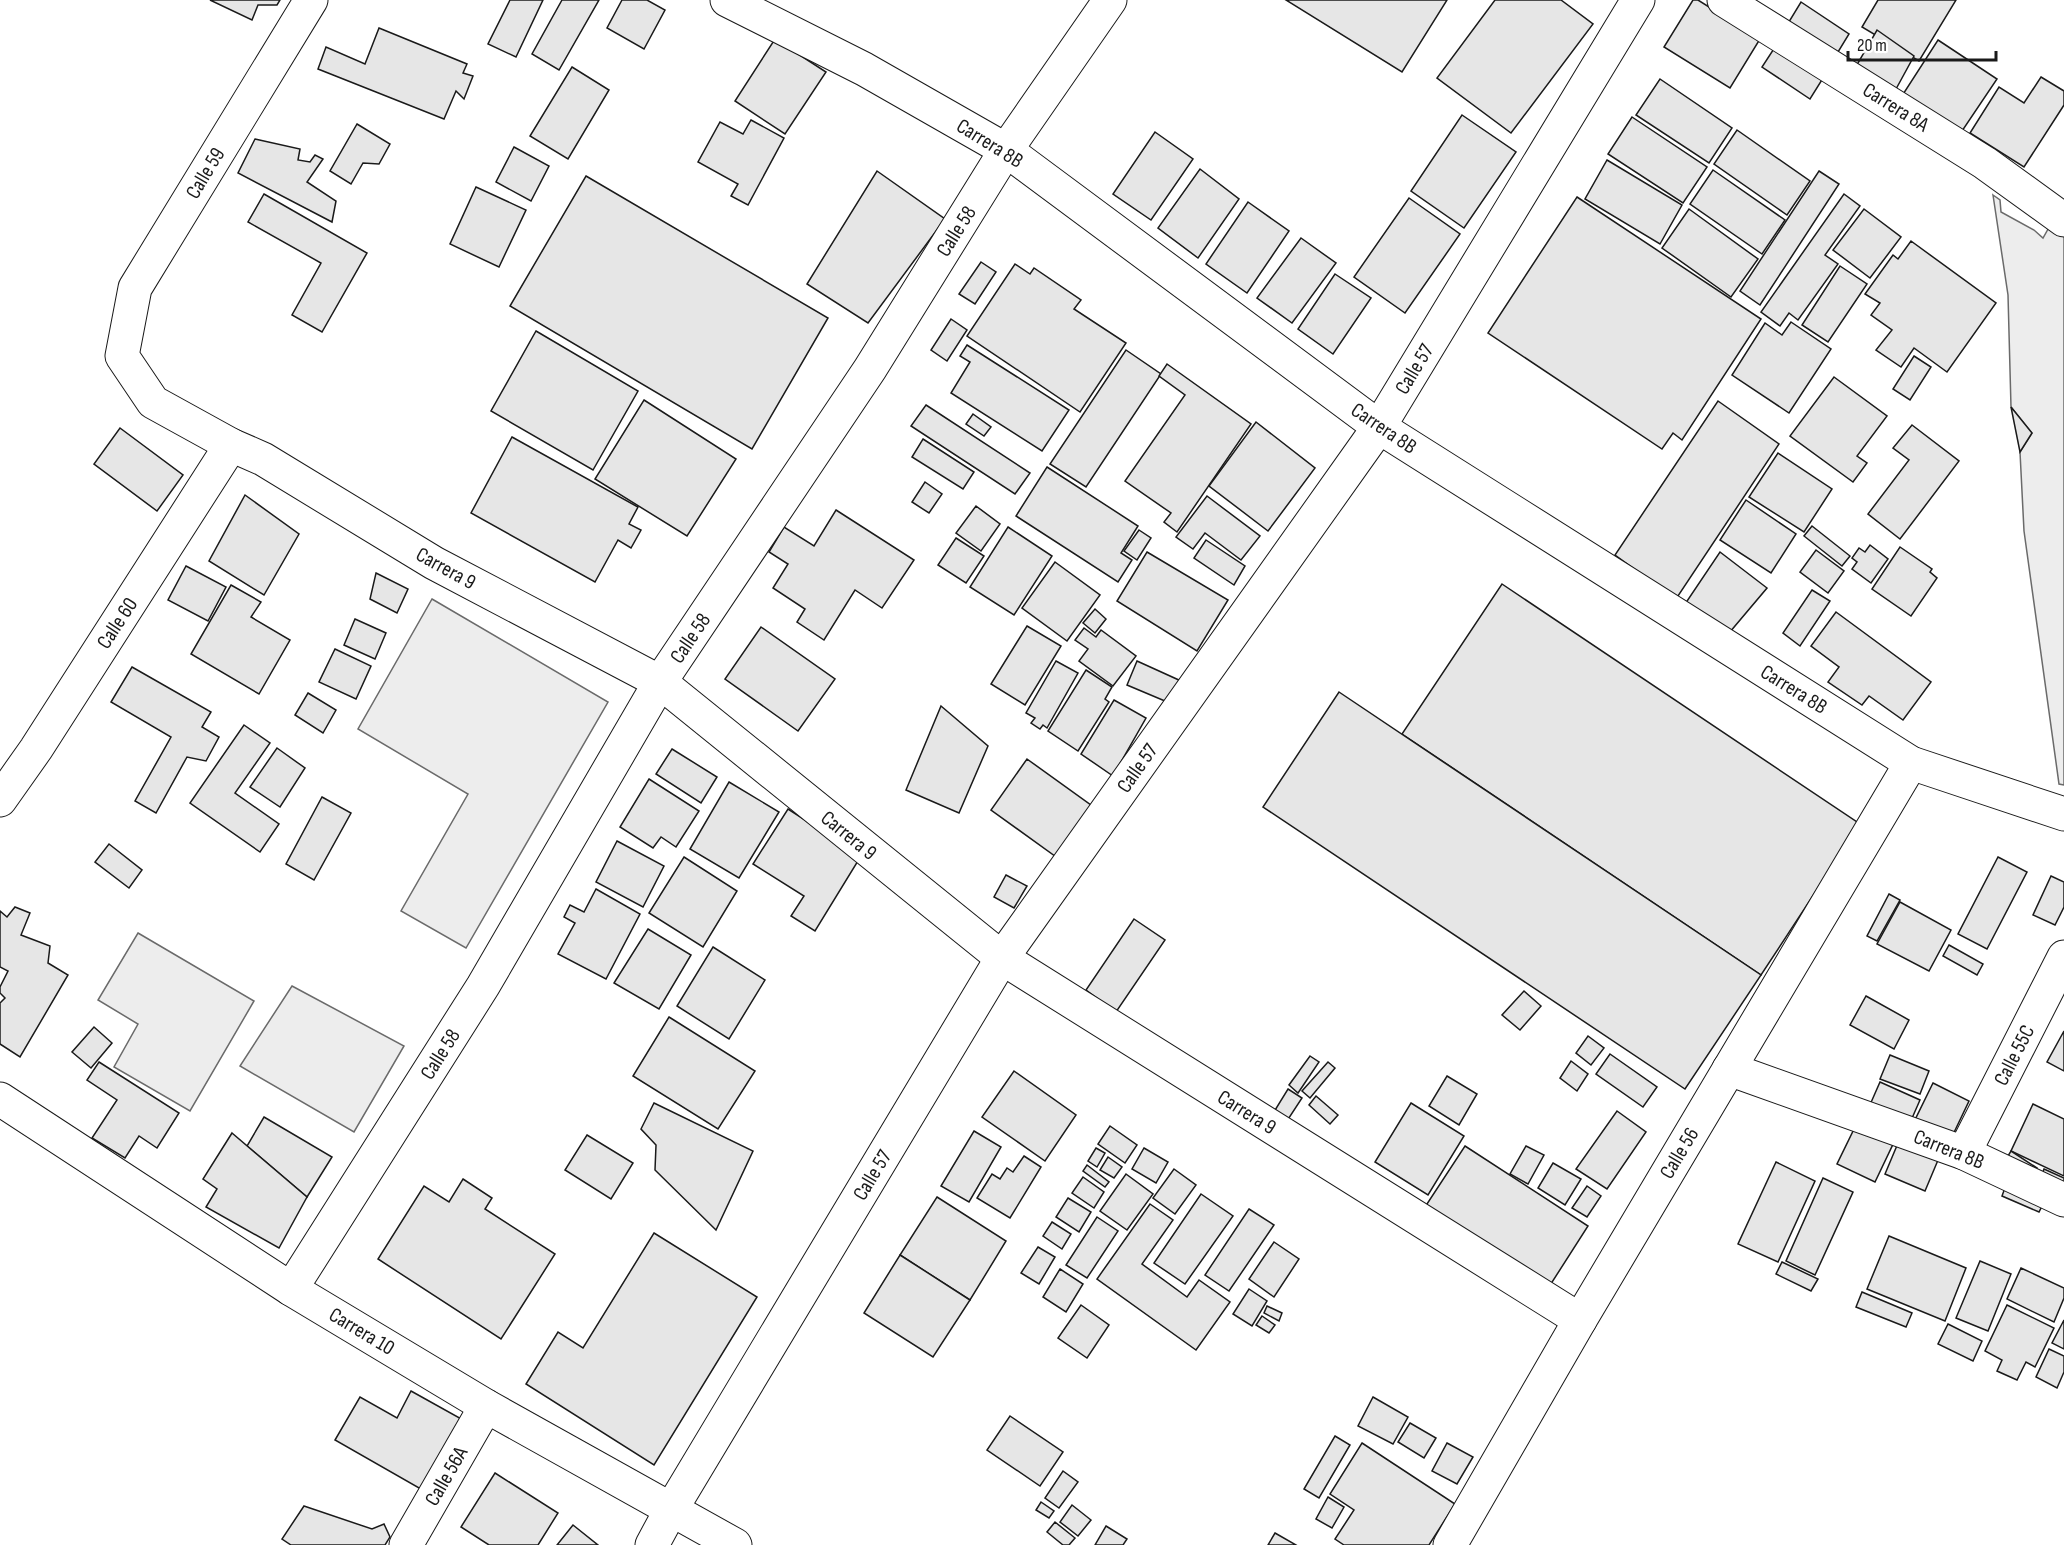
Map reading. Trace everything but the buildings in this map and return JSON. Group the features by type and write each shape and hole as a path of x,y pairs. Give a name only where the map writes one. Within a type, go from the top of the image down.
{"street":[{"name":"Calle 59","path":"122,356 135,288 311,0"},
{"name":"Carrera 8B","path":"727,0 864,69 1006,150 1379,427 1911,763 2064,814"},
{"name":"Calle 58","path":"291,1289 483,986 660,682 870,369 1006,150 1110,0"},
{"name":"Calle 57","path":"652,1545 1002,958 1379,427 1638,0"},
{"name":"Carrera 8A","path":"1724,0 1985,163 2064,220"},
{"name":"Carrera 9","path":"122,356 153,402 231,445 263,459 434,562 660,682 1002,958 1580,1320"},
{"name":"Calle 60","path":"0,800 36,749 231,445"},
{"name":"Calle 56","path":"1450,1545 1580,1320 1911,763"},
{"name":"Calle 55C","path":"1964,1153 2064,957"},
{"name":"Carrera 8B","path":"1729,1069 1964,1153 2064,1200"},
{"name":"Carrera 10","path":"0,1100 291,1289 486,1406 735,1545"},
{"name":"Calle 56A","path":"406,1545 486,1406"}],"shaded area":[{"path":"1993,195 2000,200 2001,212 2034,230 2043,238 2052,222 2064,229 2064,785 2059,784 2024,531 2020,452 2032,433 2011,407 2008,295"},
{"path":"432,599 608,702 466,948 401,911 468,794 358,729"},
{"path":"138,933 254,1001 190,1111 114,1067 138,1024 98,1000"},
{"path":"292,986 404,1046 354,1132 240,1066"}]}
